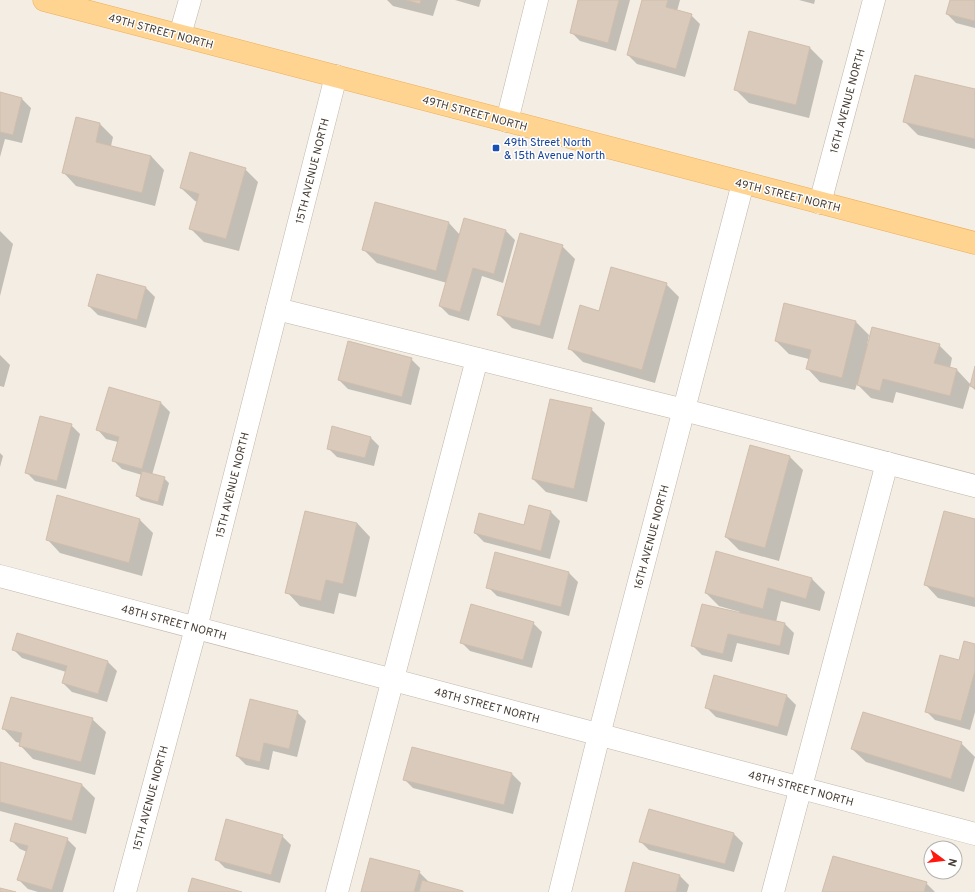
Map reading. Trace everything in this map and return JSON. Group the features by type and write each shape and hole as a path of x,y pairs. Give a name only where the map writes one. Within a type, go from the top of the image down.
{"main road":[{"name":"49TH STREET NORTH","path":"44,0 975,243"}],"street":[{"path":"180,36 190,0"},
{"path":"507,121 537,0"},
{"name":"16TH AVENUE NORTH","path":"820,203 874,0"},
{"name":"15TH AVENUE NORTH","path":"125,892 196,628 336,76"},
{"name":"16TH AVENUE NORTH","path":"560,892 599,735 743,183"},
{"path":"277,309 684,410 975,486"},
{"path":"337,892 477,359"},
{"path":"773,892 887,463"},
{"name":"48TH STREET NORTH","path":"0,576 975,834"}],"building":[{"path":"406,0 421,0 420,4"},
{"path":"578,0 619,0 608,43 570,33"},
{"path":"642,0 668,0 666,7 692,14 676,69 627,55"},
{"path":"950,0 975,0 975,21 946,14"},
{"path":"749,31 810,47 796,105 734,90"},
{"path":"915,75 975,89 975,139 903,122"},
{"path":"0,92 22,98 13,135 0,132"},
{"path":"76,117 100,123 96,142 151,156 142,193 62,173"},
{"path":"190,152 246,168 226,239 189,229 199,194 180,188"},
{"path":"375,202 449,222 436,271 362,250"},
{"path":"464,218 506,230 494,274 473,268 460,312 439,306"},
{"path":"520,233 563,245 540,326 497,315"},
{"path":"611,267 667,283 642,370 568,349 580,305 599,311"},
{"path":"97,274 146,287 137,320 88,306"},
{"path":"784,303 856,321 842,378 806,369 811,350 775,341"},
{"path":"872,327 940,344 934,363 957,369 950,396 883,379 880,391 857,385"},
{"path":"348,341 412,358 402,397 338,380"},
{"path":"975,366 975,388 970,386"},
{"path":"109,387 161,402 142,469 112,461 119,437 96,430"},
{"path":"550,399 592,408 574,489 532,479"},
{"path":"40,416 72,424 57,481 25,473"},
{"path":"332,426 371,437 365,458 327,449"},
{"path":"750,445 790,456 765,548 725,537"},
{"path":"142,471 165,477 158,502 136,496"},
{"path":"57,495 140,519 129,563 46,540"},
{"path":"529,505 551,511 541,551 474,533 479,513 524,525"},
{"path":"305,511 357,523 343,584 326,580 321,601 285,593"},
{"path":"944,511 975,519 975,598 924,585"},
{"path":"716,551 812,578 806,599 768,588 763,609 705,593"},
{"path":"495,552 569,572 561,607 486,588"},
{"path":"471,604 534,622 523,660 460,643"},
{"path":"702,604 785,623 780,646 728,634 723,654 691,646"},
{"path":"17,633 108,661 98,694 62,683 67,666 12,650"},
{"path":"964,641 975,644 975,671 961,721 925,712 940,655 959,660"},
{"path":"714,675 787,695 778,727 705,708"},
{"path":"11,697 93,718 81,762 19,746 22,733 2,729"},
{"path":"250,699 298,711 289,749 264,743 260,762 236,756"},
{"path":"863,712 962,742 951,779 851,749"},
{"path":"412,747 512,773 504,805 403,780"},
{"path":"0,762 82,784 72,821 0,802"},
{"path":"649,809 734,833 725,864 639,842"},
{"path":"226,819 283,835 271,875 215,860"},
{"path":"15,823 68,838 52,890 17,880 28,846 10,841"},
{"path":"833,856 927,882 924,892 822,892"},
{"path":"370,858 420,871 414,892 361,892"},
{"path":"633,862 680,875 676,892 625,892"},
{"path":"192,878 242,892 188,892"},
{"path":"422,880 463,891 463,892 419,892"},
{"path":"0,888 16,892 0,892"}],"place":[{"name":"49th Street North & 15th Avenue North","path":"496,148"}]}
